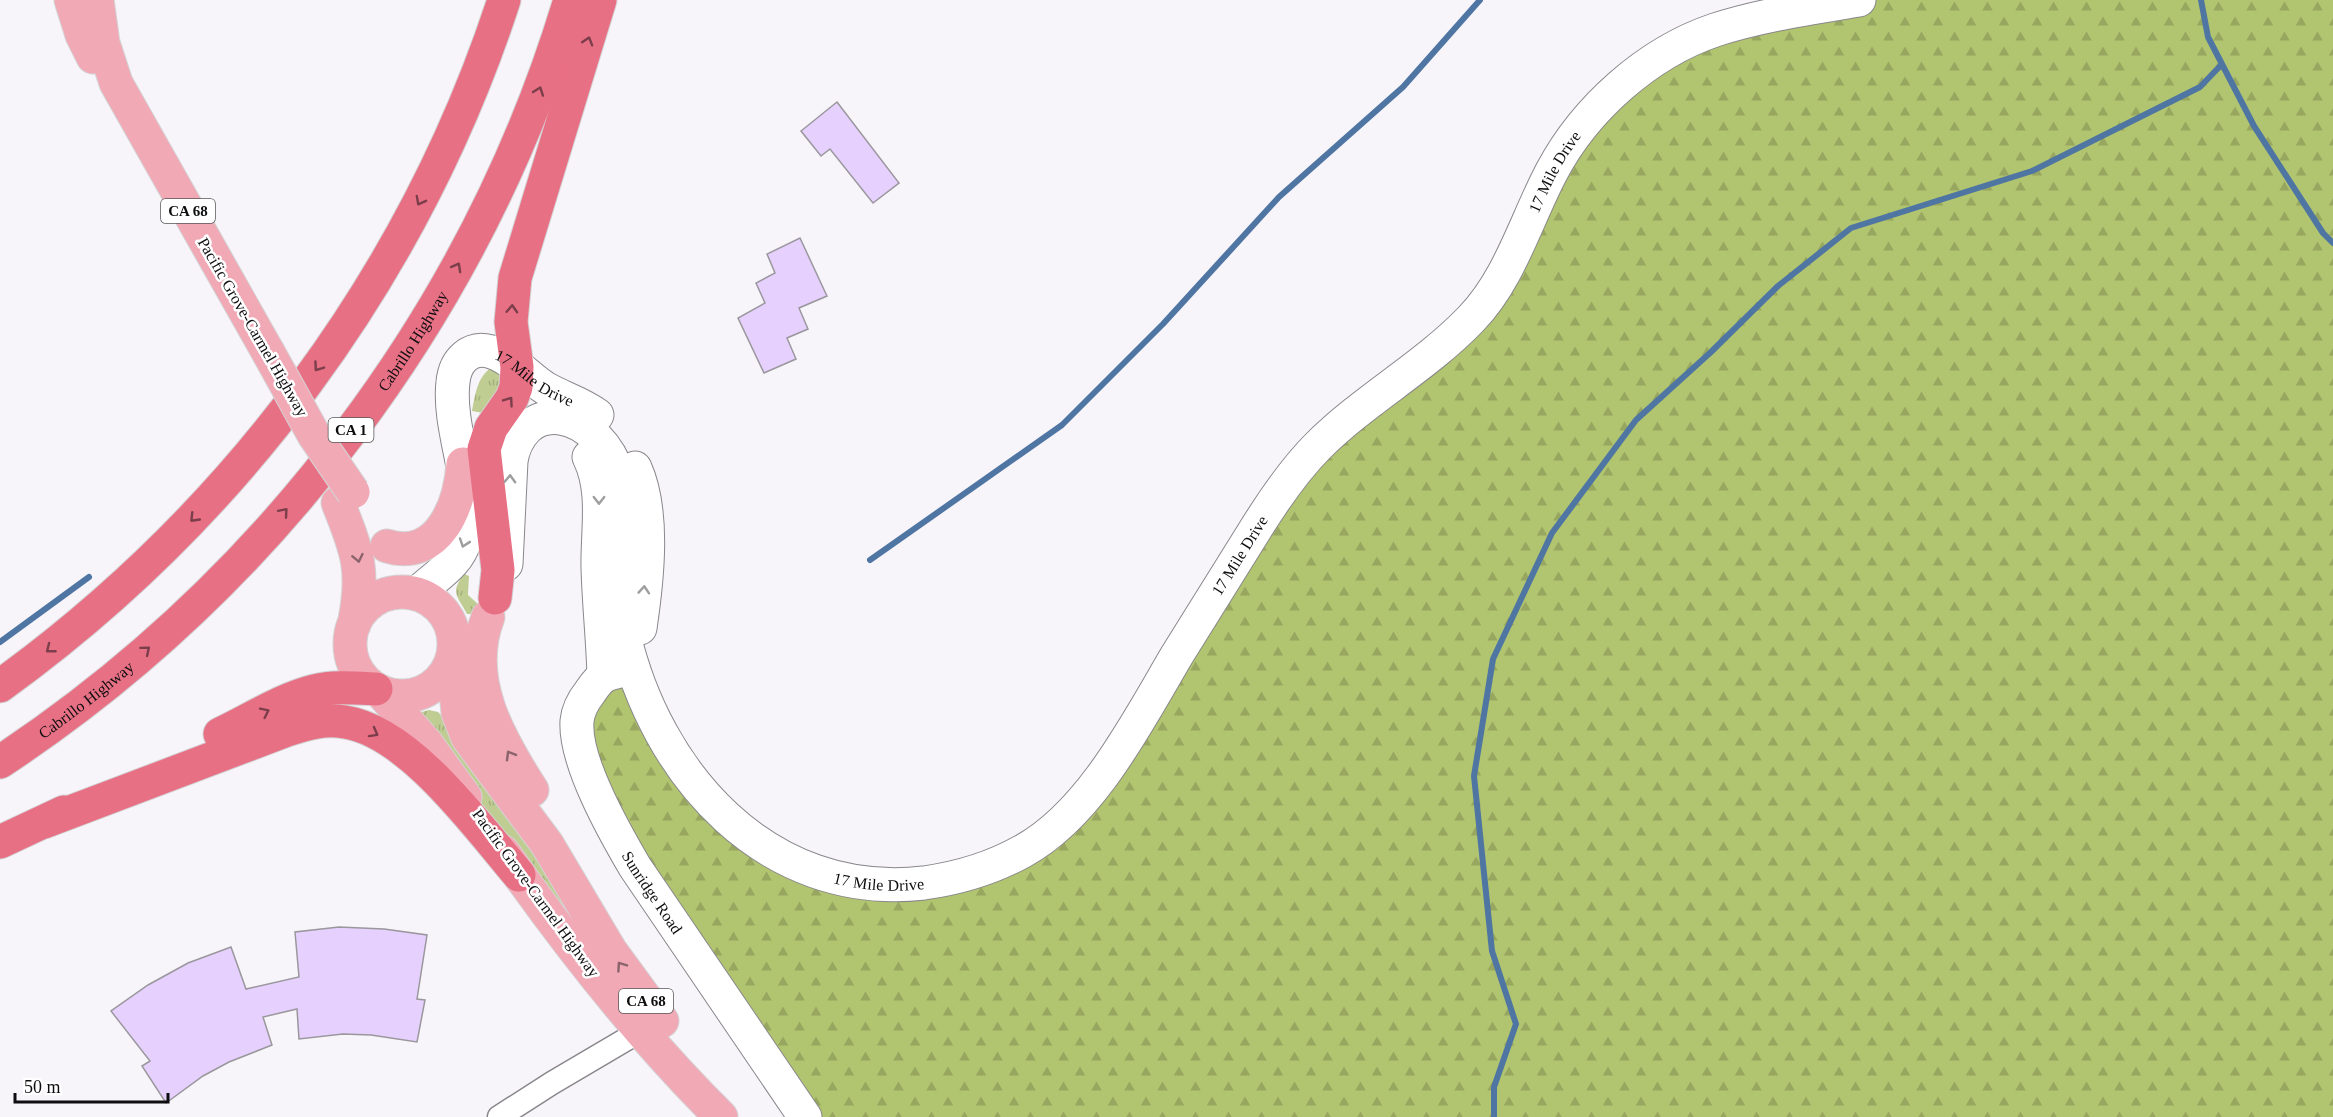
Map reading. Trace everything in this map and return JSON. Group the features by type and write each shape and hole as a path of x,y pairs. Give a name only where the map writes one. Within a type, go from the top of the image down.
{"highway":[{"path":"446,149 486,0"},
{"path":"0,686 70,633 137,574 199,512 258,446 311,377 361,303 406,228 446,149 481,67 504,0"},
{"name":"Cabrillo Highway","path":"0,762 100,688 192,608 255,546 368,408 417,335 482,220 536,97 570,0"},
{"path":"491,608 498,570 484,449 491,428 514,393 517,367 511,322 515,278 600,0"},
{"path":"0,842 294,698 328,689 378,690"},
{"path":"44,822 287,730 318,721 343,721 370,730 418,763 441,784 519,875"}],"main road":[{"name":"Pacific Grove-Carmel Highway","path":"71,0 88,49 104,75 122,94"},
{"name":"Pacific Grove-Carmel Highway","path":"97,0 105,51 122,94 314,435 345,497 387,546 407,576 414,593"},
{"name":"17 Mile Drive","path":"414,593 454,562 465,542 468,518 463,464 452,393 454,375 459,363 469,353 483,350 498,354 546,388 581,404 598,415 620,439 639,477 647,526 643,610 618,672 660,729 677,760 722,815 748,836 778,855 808,870 841,879 875,885 910,884 948,880 987,870 1044,840 1072,813 1104,774 1259,523 1296,470 1319,445 1439,348 1475,315 1501,277 1550,174 1569,142 1604,102 1645,67 1682,44 1715,30 1764,17 1859,0"},
{"path":"571,883 548,820 503,743 488,705 481,674 479,652 507,560 512,453 523,431 537,429 553,431 576,442 587,453 597,475 598,566 603,630 618,672"},
{"path":"387,546 400,549 412,548 430,540 439,532 456,502 463,464"},
{"name":"Pacific Grove-Carmel Highway","path":"345,497 360,565 360,586 354,627"},
{"path":"354,627 363,611 376,600 393,592 414,593"},
{"name":"CA 68","path":"414,593 428,598 447,618 453,633 452,661"},
{"path":"378,690 402,696 422,692 443,677 452,661 476,639 491,608"},
{"name":"CA 68","path":"354,627 351,645 353,662 362,677 378,690"},
{"name":"Pacific Grove-Carmel Highway","path":"452,661 458,713 465,731 525,812 571,883 610,950 678,1043 726,1117"},
{"name":"Sunridge Road","path":"618,672 583,703 577,720 577,730 586,765 611,826 648,887 805,1117"},
{"name":"Pacific Grove-Carmel Highway","path":"378,690 436,756 519,875 585,962 682,1078 721,1117"}],"street":[{"path":"499,1117 642,1030"}],"green space":[{"path":"1859,0 2333,0 2333,1117 805,1117 648,887 577,720 633,668 722,815 875,884 1043,840 1259,523 1439,348 1645,67"},
{"path":"491,368 500,369 503,384 483,413 472,411 480,382"},
{"path":"464,574 469,576 468,595 478,604 474,614 467,614 456,594 457,586"},
{"path":"429,710 438,712 444,718 544,860 597,958 491,818 418,713"}],"building":[{"path":"837,102 899,183 873,203 830,149 821,156 801,131"},
{"path":"800,238 827,296 799,308 808,329 787,338 796,359 764,373 738,318 765,303 756,283 775,273 767,254"},
{"path":"339,927 384,929 427,935 417,999 425,1000 417,1042 371,1035 343,1034 299,1039 297,1009 263,1017 272,1045 229,1062 203,1076 166,1103 142,1066 150,1061 111,1011 148,985 188,963 231,947 246,989 299,977 295,932"}],"waterway":[{"path":"870,560 1062,425 1163,324 1279,197 1403,87 1480,0"},
{"path":"2201,0 2208,37 2254,126 2323,233 2333,243"},
{"path":"1494,1117 1494,1087 1516,1024 1492,951 1474,776 1493,659 1552,533 1636,420 1711,352 1778,286 1851,228 2032,171 2200,87 2222,64"},
{"path":"0,642 89,577"}]}
